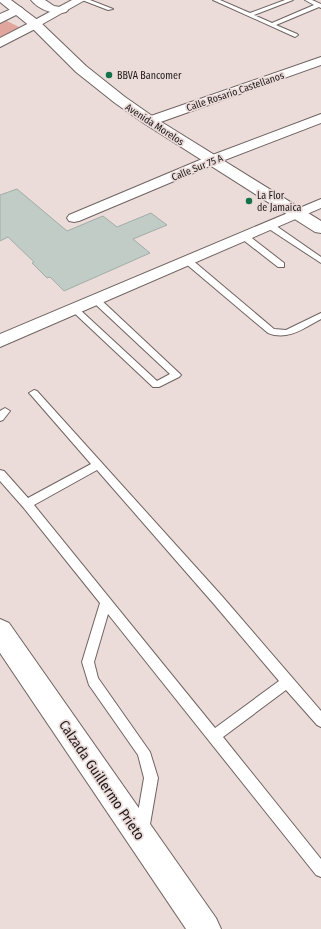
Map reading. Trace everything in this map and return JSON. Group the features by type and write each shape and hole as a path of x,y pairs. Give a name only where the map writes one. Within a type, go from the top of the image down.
{"main road":[{"name":"Avenida Morelos","path":"4,0 35,24 81,69 120,100 150,121 321,228"},
{"path":"37,0 52,9 62,10"},
{"path":"0,19 18,10"},
{"path":"0,43 35,24"},
{"name":"Calzada Guillermo Prieto","path":"4,644 141,836 204,929"}],"street":[{"path":"35,24 80,0"},
{"name":"Calle Rosario Castellanos","path":"150,121 321,61"},
{"name":"Calle Sur 75 A","path":"74,218 212,160 321,118"},
{"path":"0,341 321,203"}],"lane":[{"path":"85,0 110,9"},
{"path":"216,0 295,35"},
{"path":"249,15 290,0"},
{"path":"308,0 320,5"},
{"path":"271,25 320,5"},
{"path":"269,225 321,261"},
{"path":"244,237 281,265"},
{"path":"188,261 224,293 271,331 277,333 289,332 321,316"},
{"path":"74,310 156,385 176,375 96,300"},
{"path":"34,393 288,681 321,721"},
{"path":"27,504 98,465"},
{"path":"0,474 27,504 321,870"},
{"path":"106,602 88,662 93,681 144,752 151,778 141,836"},
{"path":"214,736 288,681"}],"shaded area":[{"path":"7,21 19,27 19,29 0,40 0,24"}],"building":[{"path":"17,189 67,231 103,216 117,227 151,213 167,225 133,239 150,253 64,291 50,277 47,278 32,263 34,262 8,237 0,241 0,195"}],"place":[{"name":"BBVA Bancomer","path":"109,75"},
{"name":"La Flor de Jamaica","path":"249,201"}]}
